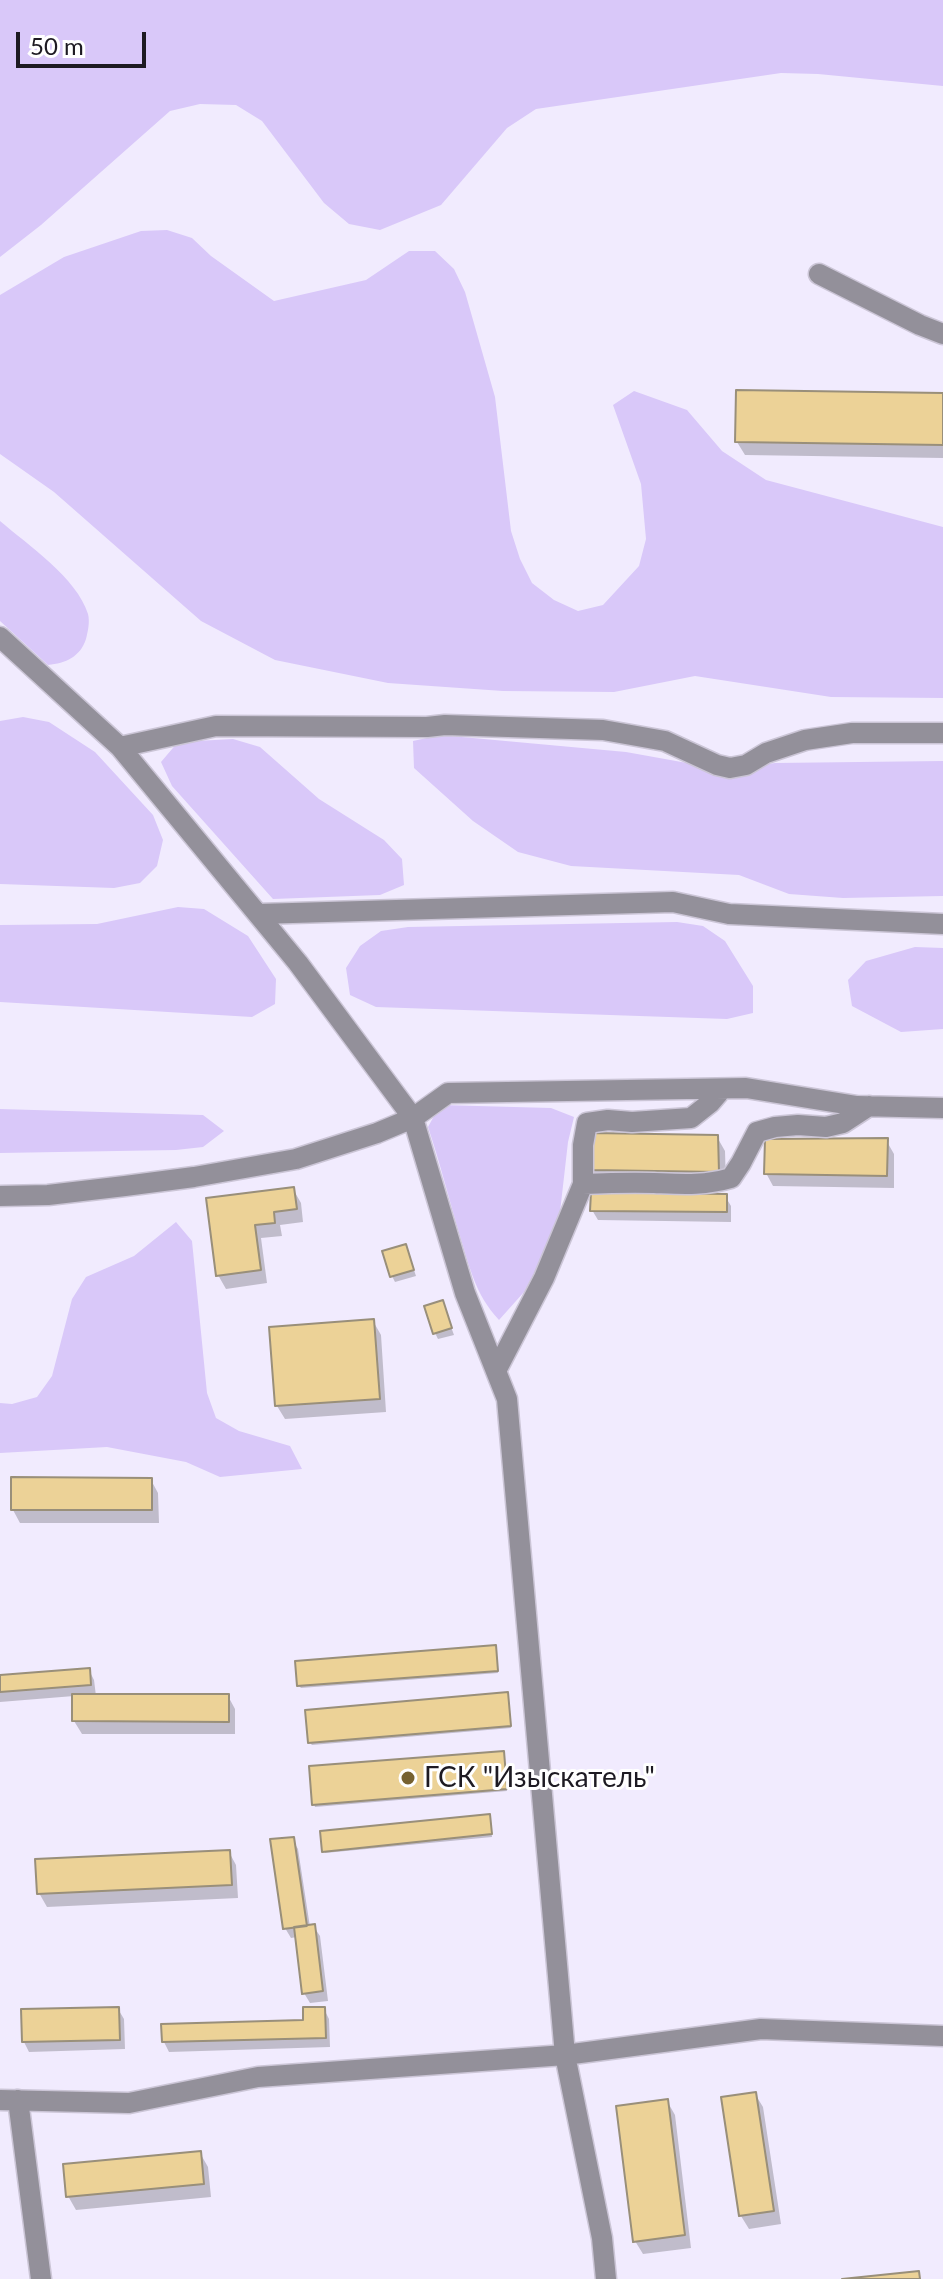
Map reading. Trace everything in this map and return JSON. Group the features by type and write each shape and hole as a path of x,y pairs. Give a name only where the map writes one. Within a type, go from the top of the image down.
{"street":[{"path":"819,274 943,334"},
{"path":"0,637 120,747 298,963 413,1118 465,1293 507,1399 565,2055 602,2238 606,2279"},
{"path":"120,747 216,726 445,725 603,730 665,741 730,768 746,765 766,753 805,740 852,733 943,733"},
{"path":"258,914 673,902 729,914 943,924"},
{"path":"0,1196 48,1195 109,1188 296,1159 413,1118 448,1093 746,1088 869,1106 943,1108"},
{"path":"496,1371 544,1278 583,1184 583,1145 587,1123 691,1118 722,1089"},
{"path":"583,1184 715,1183 731,1178 757,1132 798,1125 826,1127 843,1123 869,1106"},
{"path":"41,2279 9,2100 129,2103 258,2077 565,2055 761,2029 943,2036"}],"shaded area":[{"path":"0,0 943,0 943,86 781,73 536,109 507,128 441,205 380,230 349,224 324,203 262,121 236,105 200,104 170,111 41,225 0,257"},
{"path":"167,230 192,238 211,256 274,301 366,280 409,251 435,251 454,269 465,292 495,397 511,531 520,559 532,583 554,600 578,611 603,605 639,566 646,539 641,484 613,405 634,391 687,410 722,451 766,480 943,527 943,698 831,697 695,676 614,692 503,691 388,683 275,660 201,621 54,492 0,454 0,295 64,257 141,231"},
{"path":"0,521 63,575 82,601 89,617 86,639 76,655 66,661 48,665 0,621"},
{"path":"23,717 49,722 95,752 153,815 163,840 157,866 140,883 114,888 0,884 0,721"},
{"path":"440,735 626,752 726,770 775,763 943,761 943,896 843,898 789,894 739,875 571,866 518,852 473,821 414,768 413,741"},
{"path":"233,739 260,747 319,799 384,840 402,859 404,885 380,895 273,899 172,786 161,762 178,742"},
{"path":"178,907 204,909 248,936 276,979 275,1004 252,1017 0,1002 0,925 97,924"},
{"path":"677,922 703,926 725,941 753,986 753,1013 727,1019 376,1007 350,995 346,968 360,946 381,931 408,927"},
{"path":"915,947 943,948 943,1029 901,1032 852,1006 848,980 866,961"},
{"path":"440,1105 551,1108 574,1117 560,1212 545,1253 524,1292 499,1320 474,1280 428,1127"},
{"path":"0,1109 203,1115 224,1131 203,1147 176,1150 0,1153"},
{"path":"176,1222 192,1241 207,1393 216,1418 239,1431 290,1446 302,1469 220,1477 186,1462 107,1447 0,1453 0,1403 12,1404 37,1397 52,1376 72,1299 86,1277 134,1256"}],"building":[{"path":"736,390 943,393 943,445 735,442"},
{"path":"592,1133 718,1135 719,1172 591,1170"},
{"path":"888,1138 887,1176 764,1174 765,1139"},
{"path":"294,1187 297,1209 274,1212 275,1223 255,1225 261,1270 216,1276 206,1198"},
{"path":"591,1192 727,1194 727,1212 590,1211"},
{"path":"406,1244 414,1270 390,1277 382,1251"},
{"path":"443,1300 452,1328 433,1334 424,1306"},
{"path":"374,1319 380,1399 275,1406 269,1327"},
{"path":"11,1477 152,1478 152,1510 11,1510"},
{"path":"496,1645 498,1671 297,1686 295,1661"},
{"path":"90,1668 91,1685 0,1692 0,1675"},
{"name":"ГСК \"Изыскатель\"","path":"508,1692 511,1726 308,1743 305,1710"},
{"path":"72,1694 229,1694 229,1722 72,1721"},
{"name":"ГСК \"Изыскатель\"","path":"504,1751 507,1789 312,1805 309,1766"},
{"name":"ГСК \"Изыскатель\"","path":"490,1814 492,1834 322,1852 320,1831"},
{"path":"294,1837 307,1926 283,1929 270,1839"},
{"path":"230,1850 232,1885 37,1894 35,1859"},
{"path":"315,1924 323,1991 302,1994 294,1927"},
{"path":"119,2007 120,2040 22,2042 21,2009"},
{"path":"303,2007 325,2007 326,2038 162,2042 161,2024 303,2020"},
{"path":"756,2092 774,2211 739,2216 721,2097"},
{"path":"668,2099 685,2235 633,2242 616,2106"},
{"path":"201,2151 204,2184 66,2197 63,2164"},
{"path":"919,2271 920,2279 842,2279"}],"place":[{"name":"ГСК \"Изыскатель\"","path":"408,1778"}]}
